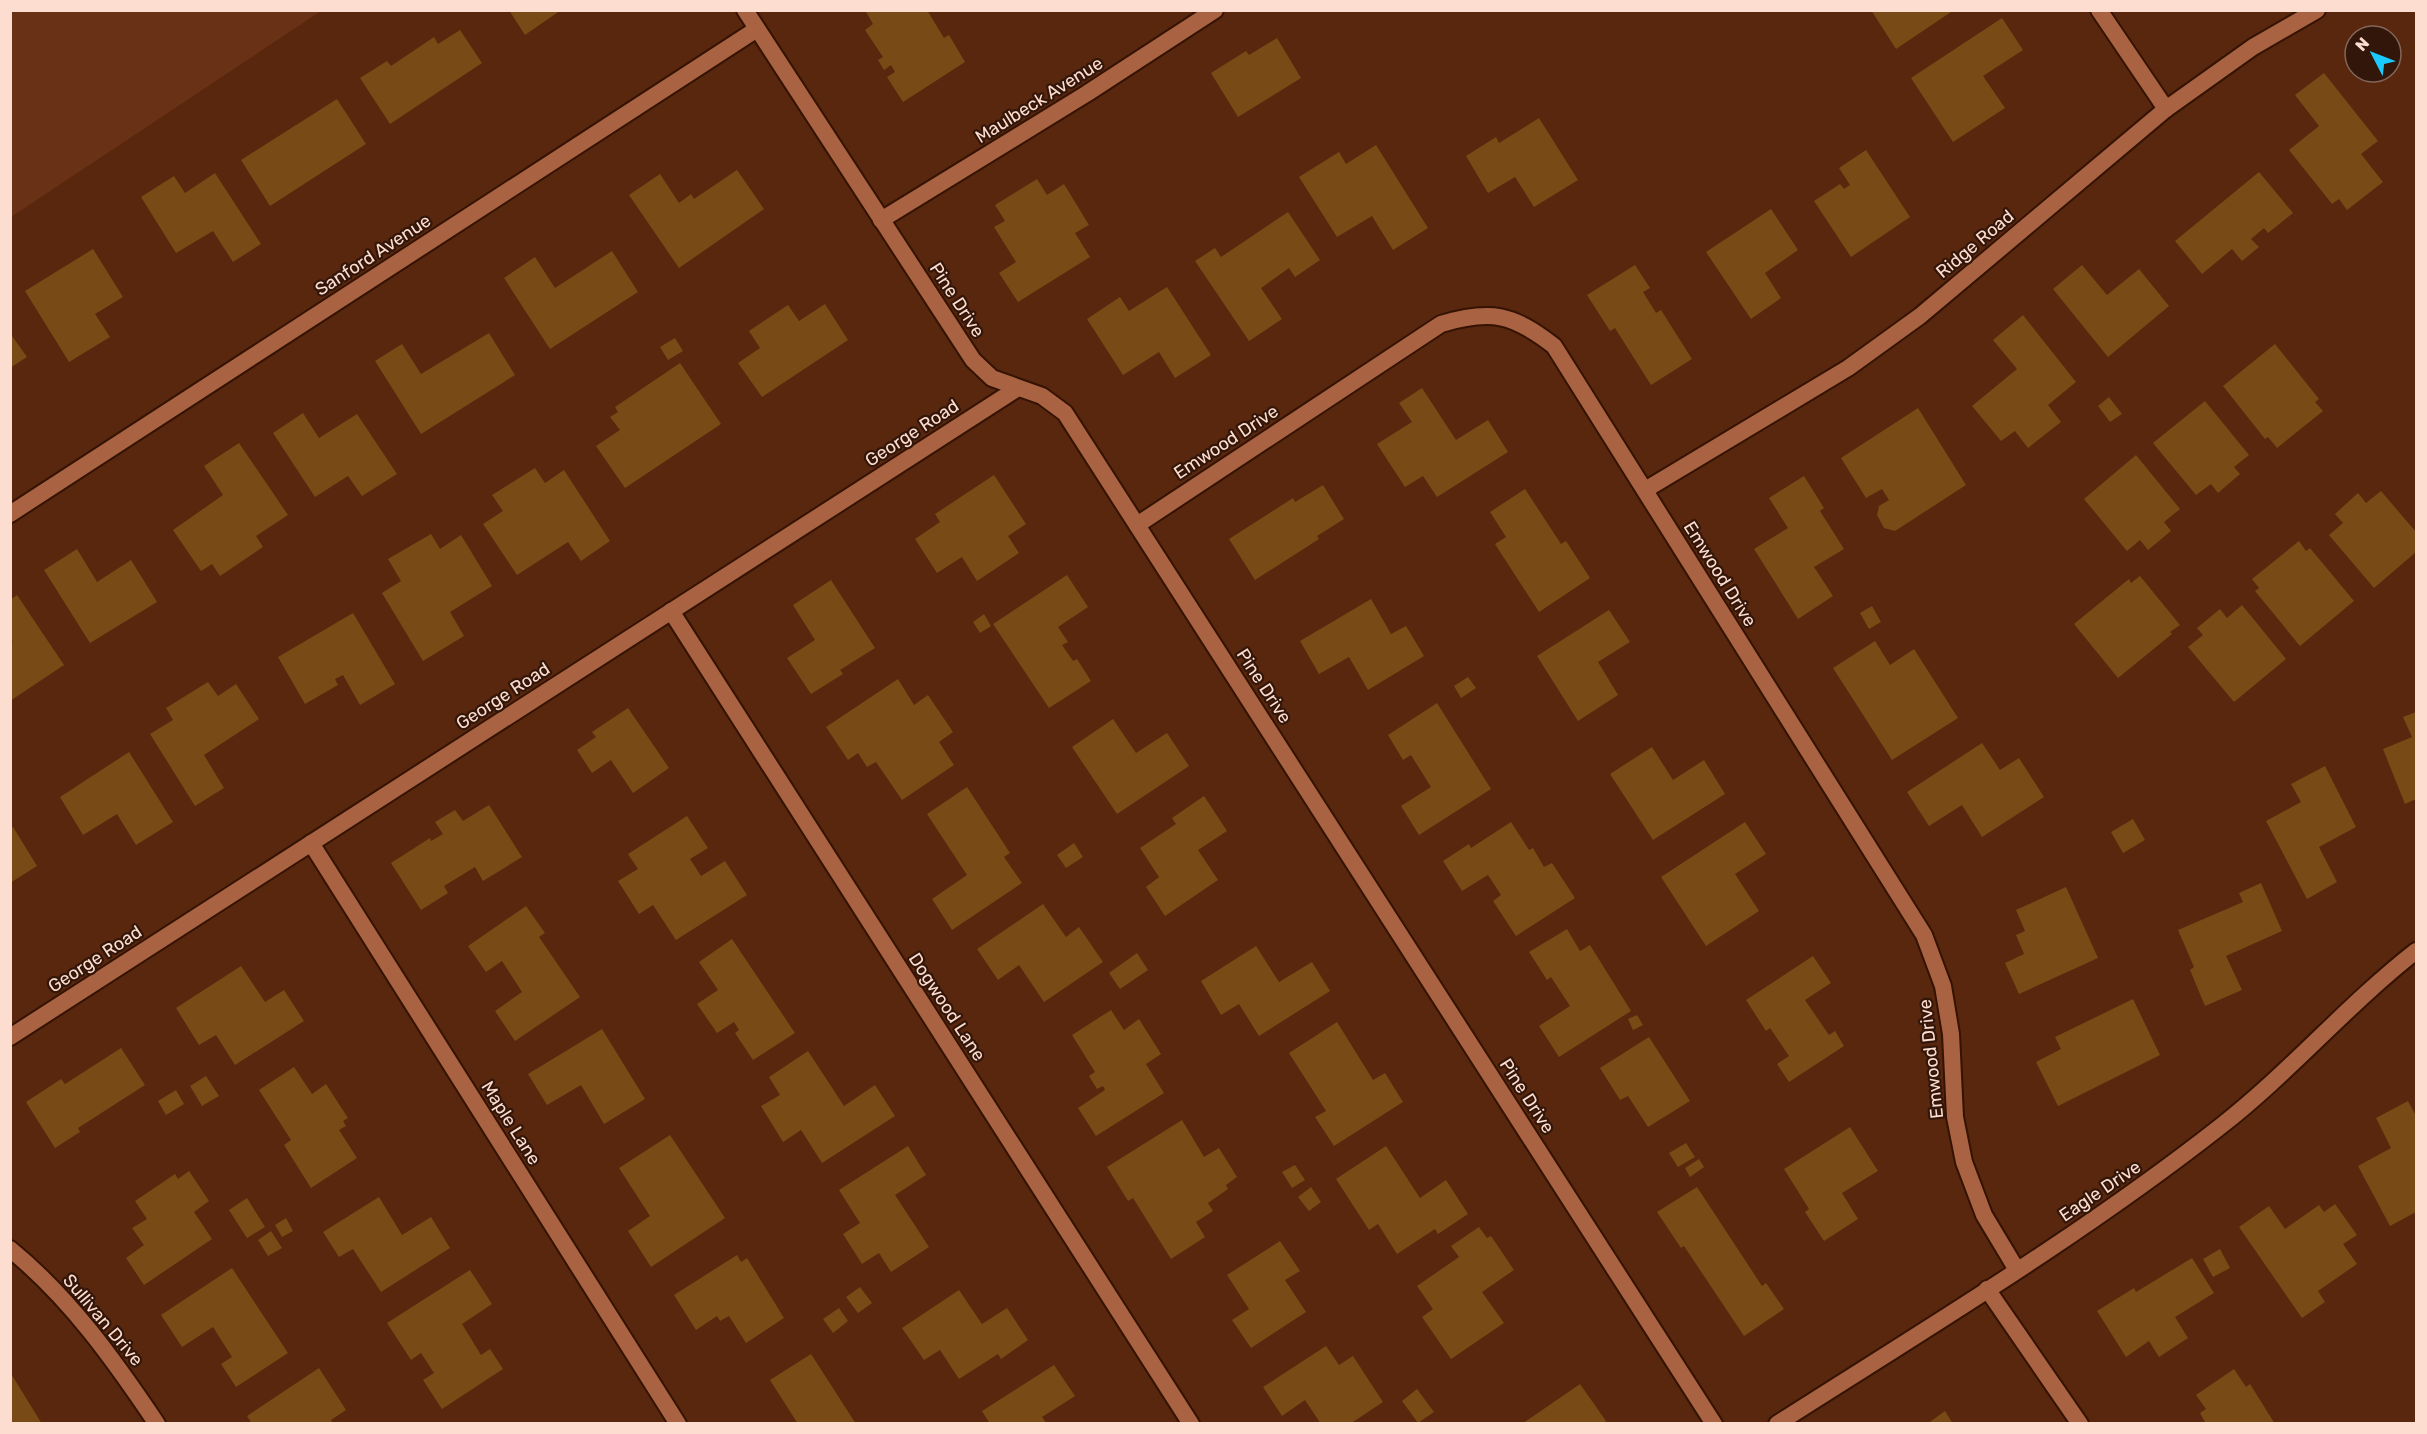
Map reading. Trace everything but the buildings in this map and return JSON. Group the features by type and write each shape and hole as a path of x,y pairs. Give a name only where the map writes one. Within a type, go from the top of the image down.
{"street":[{"name":"Pine Drive","path":"745,10 973,360 992,378 1042,396 1065,413 1714,1424"},
{"name":"Maulbeck Avenue","path":"881,220 1086,94 1215,10"},
{"path":"2099,10 2166,109"},
{"name":"Ridge Road","path":"1645,490 1848,368 1929,308 2166,109 2253,47 2317,10"},
{"name":"Sanford Avenue","path":"10,514 757,29"},
{"name":"Emwood Drive","path":"1137,525 1441,324 1469,316 1501,316 1530,327 1554,346 1924,936 1945,996 1951,1034 1955,1118 1964,1162 1984,1215 2017,1270"},
{"name":"George Road","path":"10,1037 1018,388"},
{"name":"Dogwood Lane","path":"671,611 1191,1424"},
{"name":"Maple Lane","path":"311,843 678,1424"},
{"name":"Eagle Drive","path":"1777,1424 2136,1191 2223,1124 2306,1052 2381,978 2416,951"},
{"name":"Sullivan Drive","path":"13,1254 75,1312 114,1360 157,1424"},
{"path":"1987,1289 2080,1424"}],"shaded area":[{"path":"11,10 321,10 321,11 11,217"}]}
